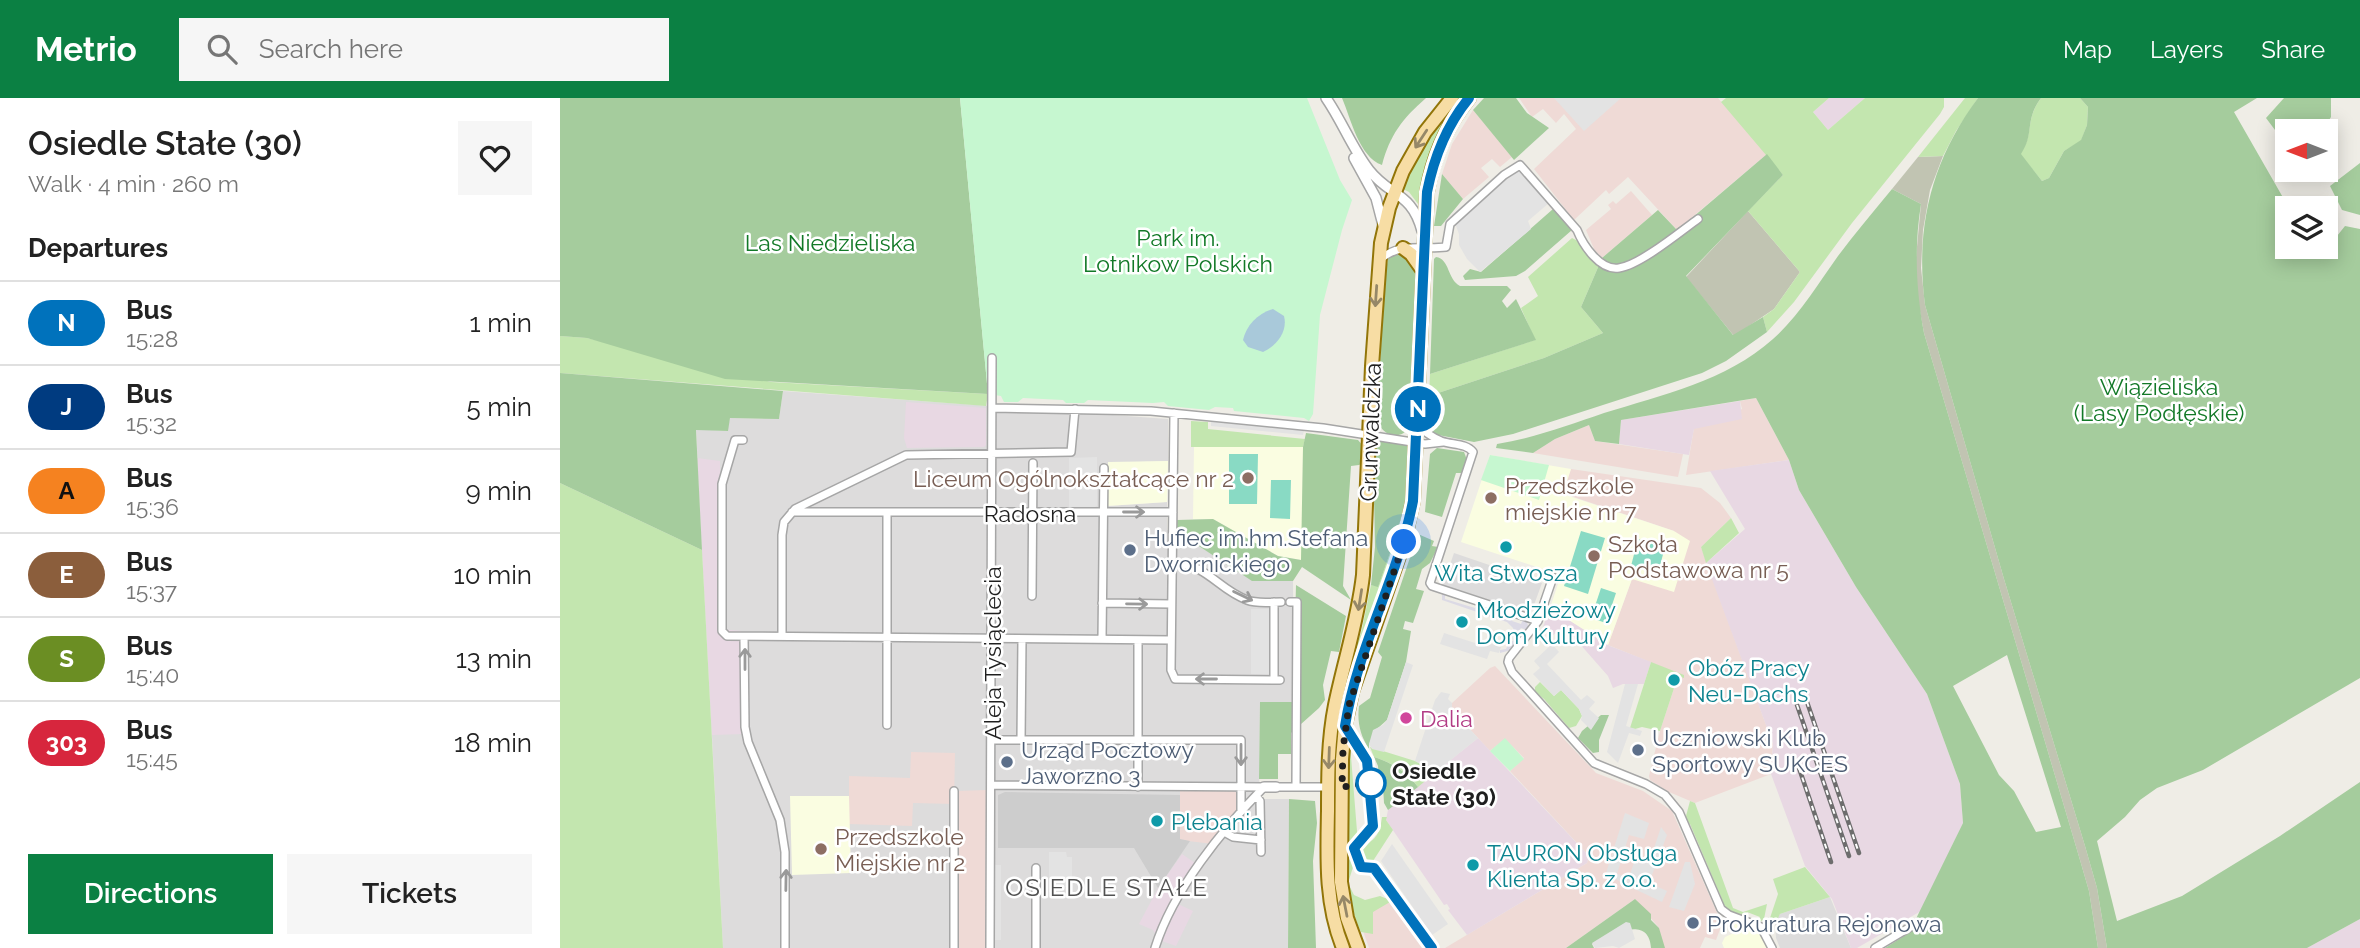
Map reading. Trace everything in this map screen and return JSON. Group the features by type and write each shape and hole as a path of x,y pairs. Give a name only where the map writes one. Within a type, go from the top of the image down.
{"main road":[{"name":"Grunwaldzka","path":"1343,948 1329,894 1328,787 1331,729 1362,585 1378,262 1383,230 1394,192 1421,139 1452,98"},
{"name":"Grunwaldzka","path":"1358,948 1347,918 1342,882 1342,759 1345,726 1352,692 1409,521 1416,481 1427,192 1435,160 1451,123 1469,98"},
{"path":"1403,248 1423,271"}],"street":[{"path":"1324,98 1360,158 1378,180 1410,204 1418,214 1424,248"},
{"path":"1324,98 1376,198 1383,230"},
{"path":"1378,262 1390,251 1403,248 1446,247 1450,224 1520,165 1577,230 1596,259 1613,268 1634,263 1698,219"},
{"name":"Aleja Tysiąclecia","path":"990,948 992,358"},
{"path":"993,408 1174,413 1468,447 1472,450 1471,459 1430,583 1432,586 1538,621"},
{"path":"782,636 782,534 784,522 792,512 906,455 1071,452 1075,409"},
{"path":"1174,413 1171,670 1175,679 1297,680"},
{"path":"1370,417 1384,436"},
{"path":"1400,439 1418,423 1427,434 1443,442"},
{"path":"743,440 735,440 722,484 722,631 727,636 1171,640"},
{"path":"1032,596 1033,463"},
{"path":"1102,639 1104,468"},
{"name":"Radosna","path":"792,512 1173,512"},
{"path":"887,512 887,725"},
{"path":"1171,563 1192,564 1244,599 1278,602 1281,680"},
{"path":"1553,577 1538,621 1509,658 1512,672 1594,763 1646,784 1671,800 1679,812 1721,909 1729,915 1761,927 1772,948"},
{"path":"1290,602 1297,603 1296,787"},
{"path":"1102,603 1171,604"},
{"path":"712,631 722,631"},
{"path":"744,637 745,727 748,742 780,820 785,852 785,948"},
{"path":"1021,740 1022,639"},
{"path":"1138,640 1138,787"},
{"path":"992,740 1241,740 1241,811"},
{"path":"992,785 1328,787"},
{"path":"1155,948 1173,905 1224,832 1265,787"},
{"path":"954,790 954,948"},
{"path":"1256,796 1261,801 1261,852"},
{"path":"1224,832 1231,837 1261,840"},
{"path":"1361,867 1374,868 1432,948"},
{"path":"1036,868 1036,948"},
{"path":"1875,948 1912,926"}],"shaded area":[{"path":"1519,98 1718,98 1767,154 1677,230 1628,177 1609,194 1606,190 1574,220 1534,169 1576,129 1564,114 1556,123 1543,109 1532,117"},
{"path":"1554,98 1621,98 1584,131"},
{"path":"1829,98 1865,98 1828,130 1813,112"},
{"path":"1473,110 1512,157 1500,167 1492,159 1481,168 1489,177 1463,199 1442,174 1452,144"},
{"path":"1943,156 1930,190 1923,230 1921,268 1925,305 2097,888 2107,948 2098,948 2089,891 1924,333 1915,268 1921,204 1892,189 1918,157"},
{"path":"1520,170 1549,203 1528,221 1531,229 1480,272 1467,259 1459,245 1459,234 1452,215 1502,171 1511,174"},
{"path":"1631,191 1652,215 1602,258 1594,249 1586,230 1611,209 1608,205 1613,201 1616,204"},
{"path":"1748,211 1800,272 1774,309 1734,336 1686,277"},
{"path":"783,391 1168,419 1168,461 1108,463 1107,506 1167,502 1167,530 1176,531 1252,580 1293,581 1294,702 1260,702 1259,799 1289,799 1288,948 723,948 696,429 727,431 730,418 779,419"},
{"path":"1756,398 1789,460 1686,475 1694,428 1742,409 1740,401"},
{"path":"1740,401 1742,419 1694,429 1689,455 1619,444 1621,420"},
{"path":"906,402 986,408 986,445 907,448 904,438"},
{"path":"1211,420 1304,430 1303,435 1211,426"},
{"path":"1589,425 1595,441 1683,454 1678,477 1533,453 1555,439"},
{"name":"Liceum Ogólnokształcące nr 2","path":"1194,447 1303,447 1302,560 1278,556 1213,519 1193,519"},
{"name":"Szkoła Podstawowa nr 5","path":"1490,455 1571,469 1563,494 1674,531 1690,541 1674,592 1632,579 1608,645 1550,608 1561,575 1461,542"},
{"path":"1097,457 1097,506 1069,508 1069,458"},
{"path":"697,458 720,461 721,629 741,631 741,724 744,734 712,735"},
{"path":"1789,460 1799,490 1856,587 1927,694 1960,784 1963,823 1921,911 1857,948 1851,948 1832,899 1805,866 1771,774 1773,744 1706,563 1745,529 1710,471"},
{"path":"1168,461 1167,502 1107,506 1108,462"},
{"path":"1571,469 1701,488 1720,503 1731,518 1701,547 1773,744 1771,774 1695,803 1650,780 1660,731 1678,676 1684,676 1608,645 1632,579 1674,531 1562,493"},
{"path":"1454,553 1542,583 1531,613 1443,585"},
{"path":"1442,592 1445,599 1475,608 1477,604 1489,608 1489,613 1507,619 1509,614 1513,616 1512,621 1521,624 1523,619 1526,620 1527,630 1521,628 1516,635 1519,640 1511,650 1500,653 1500,650 1506,649 1509,642 1513,641 1513,628 1507,622 1485,615 1486,612 1478,609 1477,612 1442,600"},
{"path":"1550,608 1610,646 1651,662 1644,684 1623,684 1613,688 1608,676 1564,626 1552,636 1543,627"},
{"path":"1251,609 1269,609 1269,674 1251,674"},
{"path":"1444,633 1475,643 1477,639 1501,647 1499,653 1490,651 1487,659 1440,644"},
{"path":"1552,644 1559,652 1547,664 1581,700 1587,695 1595,702 1589,709 1599,718 1591,730 1581,720 1579,709 1561,690 1554,696 1533,674 1540,668 1534,661"},
{"path":"1406,662 1413,665 1384,752 1372,749 1369,744 1373,730 1387,720"},
{"path":"1495,666 1596,773 1643,791 1672,811 1722,924 1716,940 1705,937 1700,948 1659,948 1659,928 1635,899 1566,948 1445,948 1587,863 1589,856 1510,771 1524,758 1505,739 1490,751 1452,710 1452,703"},
{"path":"1625,684 1638,684 1626,726 1642,731 1640,736 1629,733 1618,763 1607,752"},
{"path":"1441,692 1450,694 1448,699 1452,703 1452,710 1478,738 1436,772 1415,761 1435,700"},
{"path":"1478,738 1589,856 1587,863 1467,935 1386,820 1388,810"},
{"path":"911,752 955,753 954,804 913,803 912,826 849,824 849,776 910,778"},
{"path":"986,790 985,948 956,948 957,791"},
{"path":"1180,790 1233,790 1238,794 1236,814 1213,844 1180,840"},
{"path":"1005,792 1180,795 1180,839 1190,841 1158,888 1134,848 998,848 998,795"},
{"name":"Przedszkole Miejskie nr 2","path":"790,796 849,796 851,873 792,875"},
{"path":"1625,813 1649,823 1644,839 1629,835 1617,874 1629,877 1636,857 1650,860 1661,827 1667,835 1649,883 1667,891 1662,902 1606,873"},
{"path":"1392,844 1448,924 1432,935 1381,861"},
{"path":"1049,852 1066,852 1067,857 1072,857 1072,883 1066,883 1066,887 1060,888 1060,892 1049,892"},
{"path":"1182,854 1202,868 1178,904 1193,911 1176,946 1159,940 1153,930 1139,924 1158,888"},
{"path":"1685,862 1690,862 1695,884 1684,911 1669,907"},
{"path":"994,865 1001,865 1001,940 994,940"},
{"path":"1830,897 1851,948 1780,948 1776,938 1775,921 1780,914"},
{"path":"1386,898 1422,948 1369,948 1358,917"},
{"path":"2360,919 2360,948 2307,948"},
{"path":"1731,920 1760,931 1768,948 1724,948 1722,943 1725,937 1736,932"},
{"path":"1626,922 1630,923 1635,939 1619,948 1595,948 1592,943"}],"green space":[{"name":"Las Niedzieliska","path":"560,98 960,98 988,394 725,379 587,338 560,336"},
{"name":"Park im. Lotnikow Polskich","path":"960,98 1307,98 1340,180 1352,200 1320,315 1313,414 1309,421 1304,418 1234,411 1233,408 1215,407 1209,410 1168,406 1164,402 1088,400 1084,403 1066,403 1063,400 1023,398 1018,402 1004,402 1001,396 988,394"},
{"path":"1342,98 1426,98 1398,128 1382,165 1374,161 1362,146"},
{"path":"1459,98 1463,98 1421,208 1409,192 1401,188 1420,149"},
{"path":"1484,98 1516,98 1527,113 1549,128 1514,160 1473,110"},
{"path":"1726,98 1829,98 1813,112 1828,130 1865,98 1944,98 1944,107 1940,114 1852,223 1794,302 1767,332 1763,317 1774,309 1800,272 1748,211 1783,175 1721,102"},
{"path":"1965,98 1978,98 1943,156 1918,157"},
{"name":"Wiązieliska (Lasy Podłęskie)","path":"1978,98 2041,98 2033,114 2028,140 2021,154 2042,181 2049,178 2064,151 2081,140 2087,125 2088,107 2080,98 2257,98 2234,112 2282,196 2275,196 2275,259 2338,259 2338,235 2345,226 2360,229 2360,678 2203,770 2157,788 2140,800 2097,841 2117,921 2182,896 2280,836 2360,782 2360,919 2307,948 2107,948 2097,888 1925,305 1922,249 1930,196 1948,146"},
{"path":"2041,98 2080,98 2088,107 2087,125 2081,141 2064,151 2049,178 2042,181 2020,154 2025,147 2033,114"},
{"path":"2284,98 2331,98 2330,119 2275,119 2275,130 2266,118"},
{"path":"1767,154 1783,175 1686,276 1733,335 1763,317 1767,332 1726,361 1702,373 1513,434 1474,442 1433,434 1427,429 1429,396 1544,358 1603,333 1581,307 1602,258 1658,210 1676,229 1686,223"},
{"path":"2360,163 2360,215 2342,210 2338,196 2335,196 2330,186"},
{"path":"1442,174 1463,199 1441,226 1434,226"},
{"path":"1892,189 1921,204 1917,268 1924,333 2089,891 2098,948 1885,948 1909,933 1963,823 1960,784 1927,694 1856,587 1799,490 1789,460 1756,398 1621,420 1619,444 1595,441 1589,425 1555,439 1533,453 1496,448 1497,444 1551,431 1671,393 1714,376 1755,354 1791,320 1844,247","holes":["2007,655 2061,827 2036,832 2014,791 1999,775 1953,686"]},
{"path":"1553,209 1572,230 1525,271 1516,276 1465,280 1463,276 1470,269 1481,272"},
{"path":"1572,238 1578,241 1595,261 1602,258 1581,307 1603,333 1544,358 1429,396 1430,374 1535,340 1521,308 1538,296 1528,277"},
{"path":"1398,253 1404,254 1415,266 1416,276 1410,426 1401,434 1390,435 1382,428 1377,417 1385,275 1388,259"},
{"path":"1436,257 1444,261 1453,279 1460,286 1507,286 1511,290 1502,301 1507,308 1516,299 1536,340 1430,374"},
{"path":"560,336 587,338 771,382 988,394 986,406 560,373"},
{"path":"560,373 783,391 779,419 730,418 728,431 696,430 702,550 560,483"},
{"path":"1191,421 1208,422 1208,429 1305,439 1303,447 1191,447"},
{"path":"1306,433 1358,440 1363,446 1363,463 1351,466 1343,586 1351,600 1302,567 1293,581 1252,581 1176,531 1177,520 1213,519 1278,556 1301,560 1303,447"},
{"path":"1373,440 1413,444 1405,520 1394,531 1390,553 1378,587 1371,585 1375,547"},
{"path":"1437,448 1464,452 1467,460 1463,473 1456,473 1442,517 1425,512 1430,454"},
{"path":"1229,454 1258,454 1257,504 1229,504"},
{"path":"1490,455 1549,465 1539,500 1481,480"},
{"path":"1271,480 1291,480 1290,519 1270,518"},
{"path":"560,483 702,550 723,948 560,948"},
{"path":"1731,518 1739,533 1706,563 1701,547"},
{"path":"1405,520 1352,672 1349,670 1362,629 1371,585 1378,586 1390,553 1394,531"},
{"path":"1581,531 1605,538 1588,594 1564,586"},
{"path":"1418,534 1434,541 1432,546 1438,547 1430,563 1422,569 1416,589 1424,591 1413,623 1405,621 1403,629 1411,631 1406,662 1387,720 1378,728 1369,749 1360,728 1359,706 1370,698 1382,657 1378,652"},
{"path":"1638,539 1665,547 1658,573 1631,566"},
{"path":"1296,585 1346,616 1339,652 1331,651 1323,685 1325,700 1291,733 1291,754 1278,754 1278,779 1259,779 1260,702 1293,702"},
{"path":"1601,588 1616,593 1606,623 1591,618"},
{"path":"1651,662 1684,675 1684,678 1678,676 1660,731 1642,727 1630,728"},
{"path":"1540,682 1554,696 1561,690 1579,709 1582,716 1576,726 1569,728 1535,692 1535,687"},
{"path":"1601,715 1609,715 1599,740 1599,752 1593,753 1578,738 1582,731"},
{"path":"1505,738 1524,759 1510,771 1490,751"},
{"path":"1348,743 1357,837 1347,849"},
{"path":"1370,747 1415,761 1436,772 1418,787 1399,768 1374,757"},
{"path":"1374,757 1398,768 1418,787 1388,810 1384,803 1383,786 1379,783 1378,766"},
{"path":"1289,799 1315,801 1317,823 1313,861 1316,948 1288,948"},
{"path":"1690,801 1695,803 1733,908 1743,912 1767,904 1764,919 1760,922 1760,917 1747,912 1745,917 1722,905 1690,824 1687,823"},
{"path":"1382,817 1387,817 1386,820 1393,830 1373,861 1370,861 1361,856 1362,846 1377,835"},
{"path":"1350,859 1354,864 1348,883 1354,895 1365,900 1380,896 1390,900 1373,912 1373,934 1361,932 1351,905 1346,875"},
{"path":"1805,867 1830,897 1780,914 1775,924 1769,921 1778,894 1773,879"},
{"path":"1635,899 1651,914 1651,920 1659,928 1665,948 1651,948 1649,937 1636,929 1608,936 1592,944 1594,948 1566,948"}],"water":[{"path":"1273,309 1284,316 1285,322 1280,337 1273,346 1263,352 1248,347 1243,340 1250,325 1262,314"}],"railway":[{"path":"1807,702 1859,853"},
{"path":"1797,705 1849,856"},
{"path":"1799,768 1831,862"}],"bus line":[{"name":"N","path":"1432,948 1374,868 1361,867 1358,861 1354,848 1373,826 1373,803 1367,761 1345,726 1352,692 1404,542 1413,501 1427,192 1444,136 1469,98"}],"place":[{"name":"Liceum Ogólnokształcące nr 2","path":"1248,478"},
{"name":"Przedszkole miejskie nr 7","path":"1491,498"},
{"name":"Wita Stwosza","path":"1506,547"},
{"name":"Hufiec im.hm.Stefana Dwornickiego","path":"1130,550"},
{"name":"Szkoła Podstawowa nr 5","path":"1594,556"},
{"name":"Młodzieżowy Dom Kultury","path":"1462,622"},
{"name":"Obóz Pracy Neu-Dachs","path":"1674,680"},
{"name":"Dalia","path":"1406,718"},
{"name":"Uczniowski Klub Sportowy SUKCES","path":"1638,750"},
{"name":"Urząd Pocztowy Jaworzno 3","path":"1007,762"},
{"name":"Osiedle Stałe (30)","path":"1371,783"},
{"name":"Plebania","path":"1157,821"},
{"name":"Przedszkole Miejskie nr 2","path":"821,849"},
{"name":"TAURON Obsługa Klienta Sp. z o.o.","path":"1473,865"},
{"name":"Prokuratura Rejonowa","path":"1693,923"}],"district":[{"name":"OSIEDLE STAŁE","path":"1107,887"}],"route":[{"path":"1371,783 1342,787 1345,726 1352,692 1404,542"}]}
